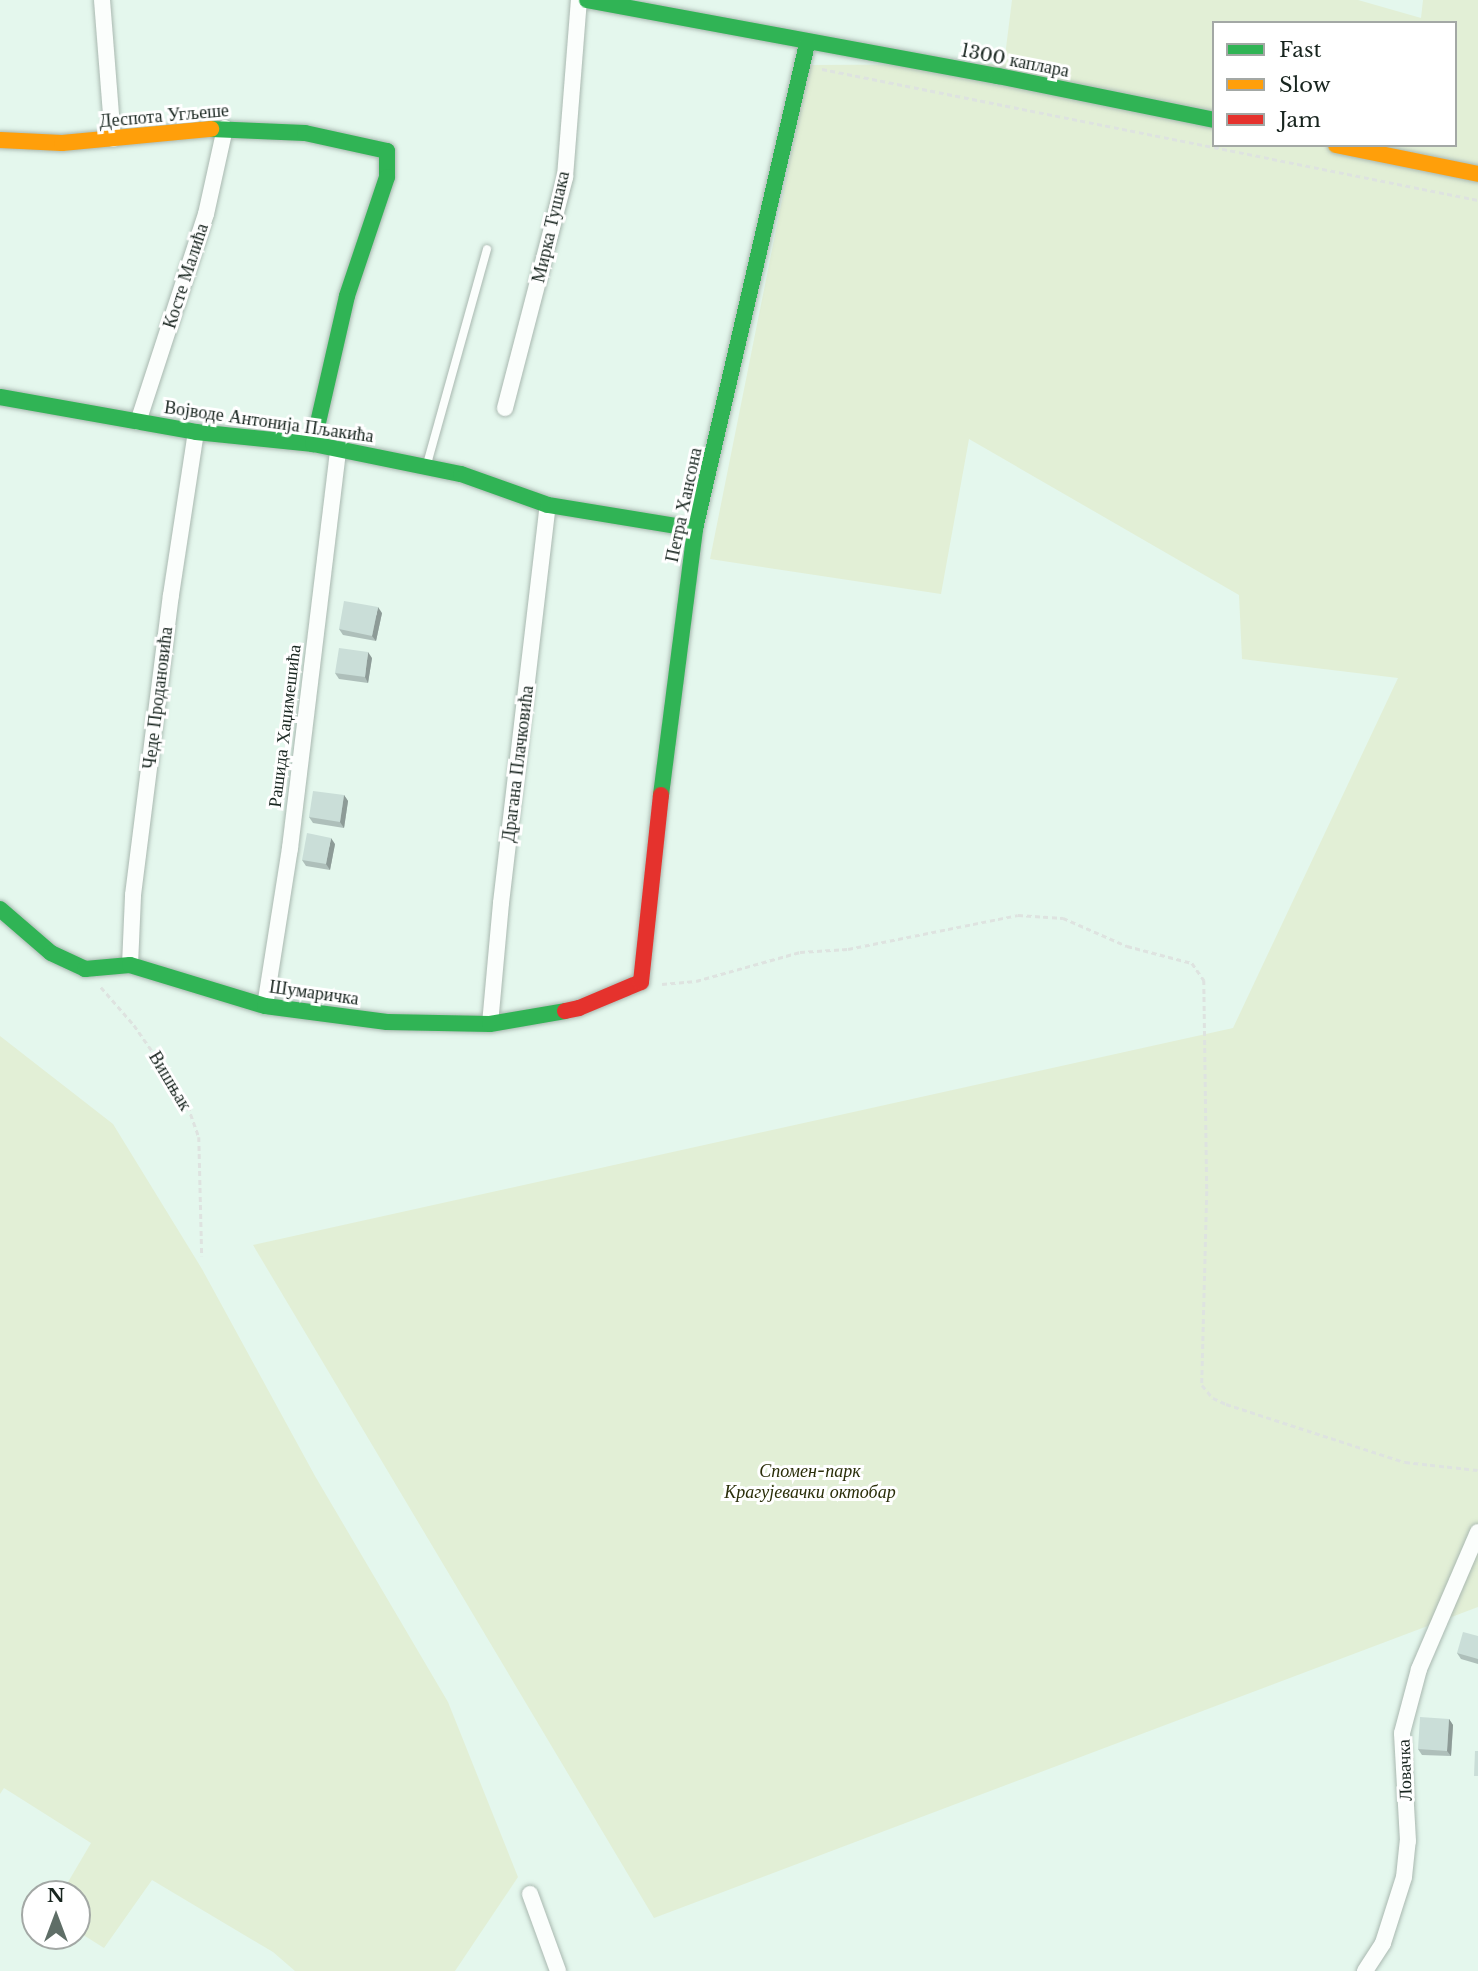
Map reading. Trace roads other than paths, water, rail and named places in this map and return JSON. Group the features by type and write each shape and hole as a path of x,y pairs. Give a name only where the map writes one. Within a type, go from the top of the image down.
{"street":[{"path":"103,0 113,139"},
{"name":"Мирка Тушака","path":"505,408 565,177 579,0"},
{"name":"1300 каплара","path":"587,0 807,43 998,76 1212,120"},
{"name":"Петра Хансона","path":"641,982 666,753 695,528 807,43"},
{"name":"Деспота Угљеше","path":"0,140 62,143 225,128 305,133 387,151 387,177 347,296 313,444"},
{"name":"Косте Малића","path":"138,422 206,214 225,128"},
{"path":"1346,147 1478,174"},
{"name":"Војводе Антонија Пљакића","path":"0,397 196,432 313,444 461,474 548,505 695,528"},
{"name":"Чеде Продановића","path":"130,965 133,895 171,595 196,432"},
{"name":"Рашида Хаџимешића","path":"265,1006 290,848 338,450"},
{"name":"Драгана Плачковића","path":"490,1024 501,903 548,505"},
{"name":"Шумаричка","path":"0,909 51,953 85,969 130,965 265,1006 387,1022 490,1024 579,1009 641,982"},
{"name":"Ловачка","path":"1365,1971 1383,1943 1404,1877 1408,1840 1402,1733 1415,1682 1478,1532"},
{"path":"530,1894 558,1971"}],"lane":[{"path":"427,467 487,249"}],"park label":[{"name":"Спомен-парк Крагујевачки октобар","path":"810,1482"}]}
